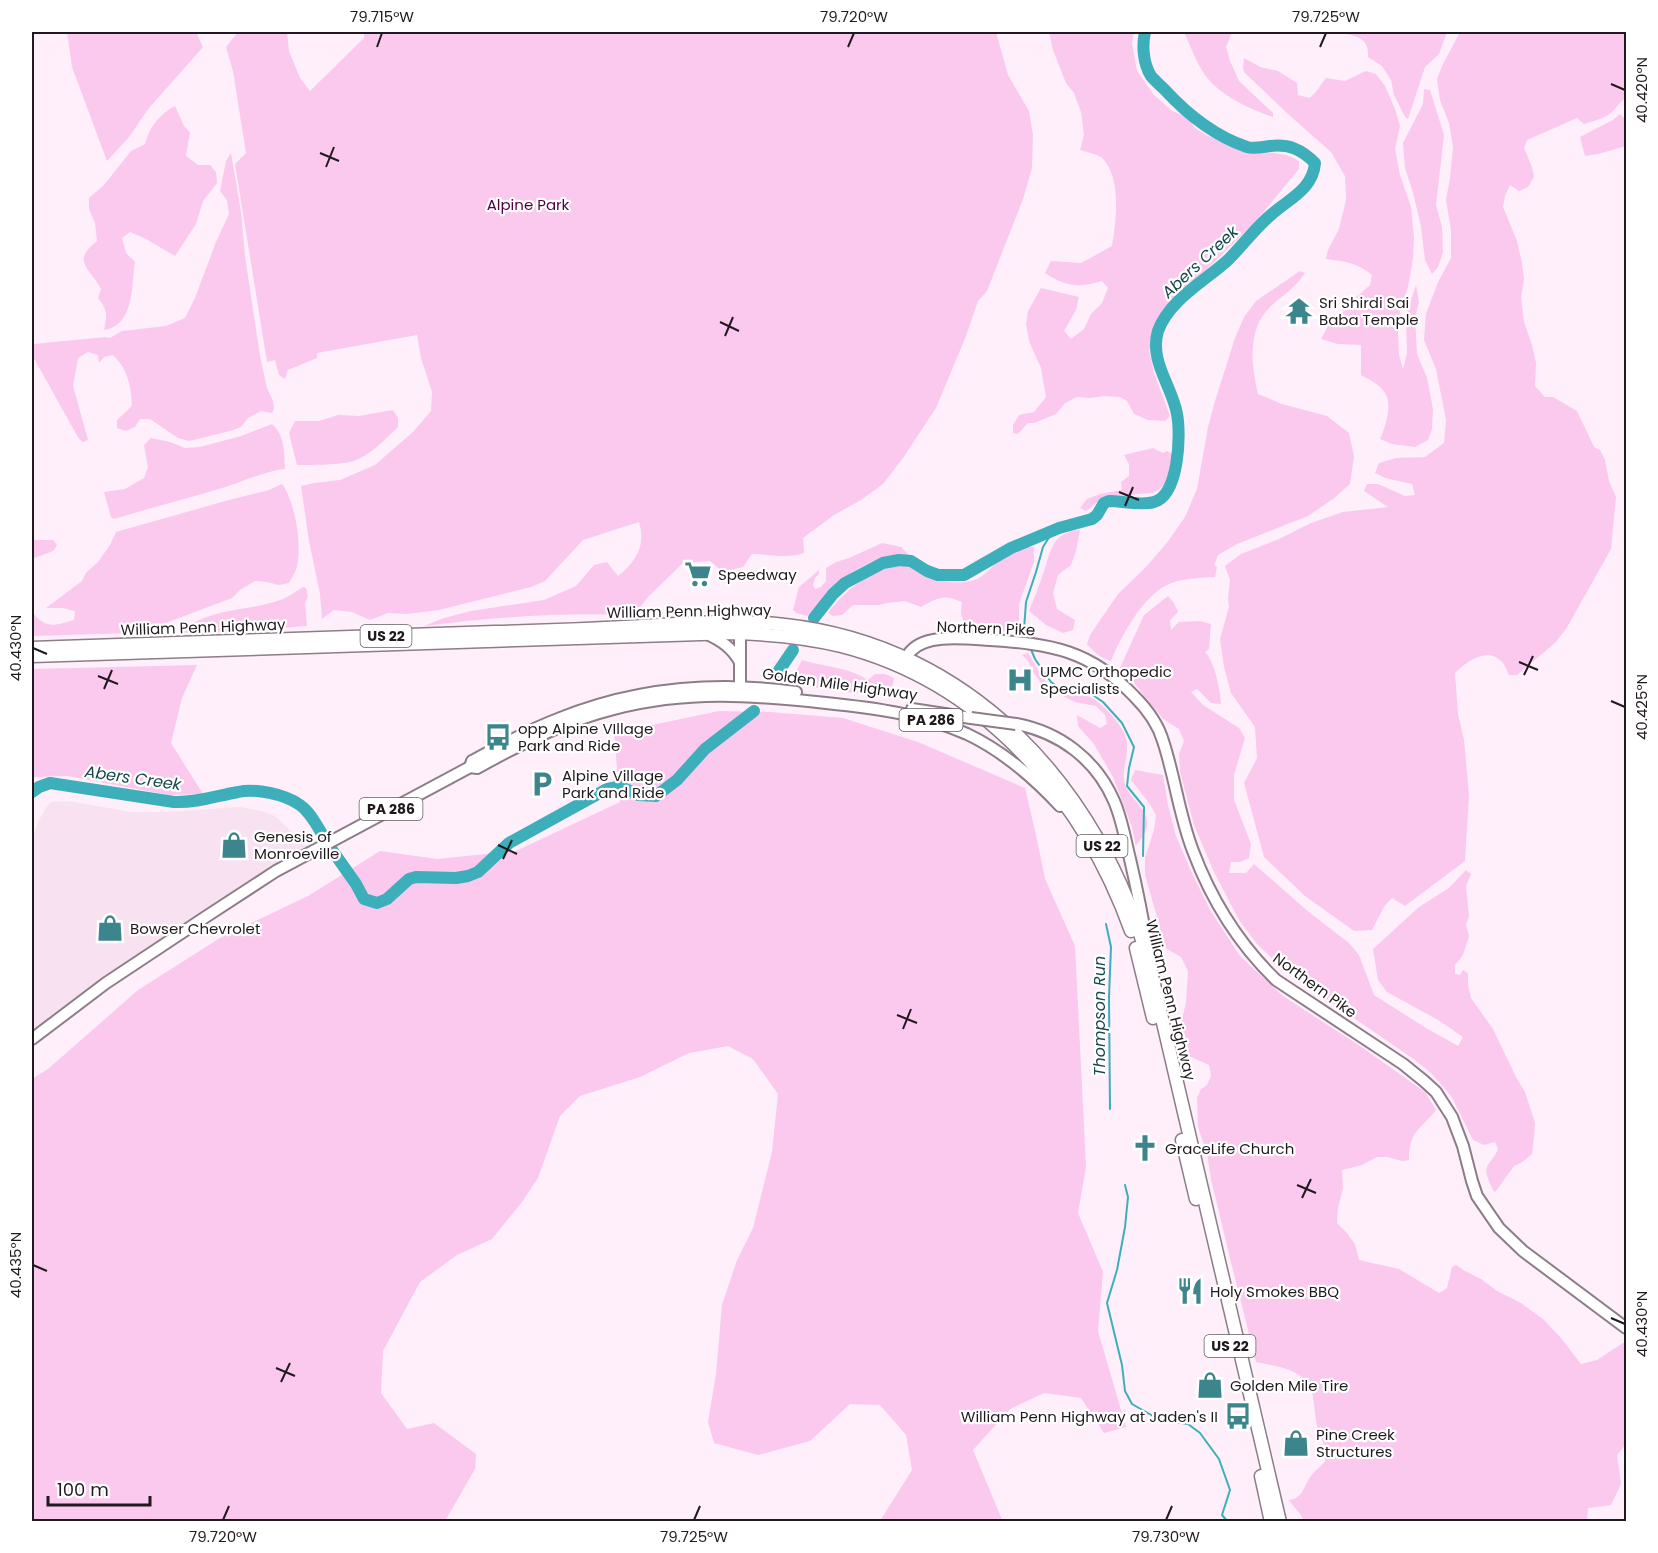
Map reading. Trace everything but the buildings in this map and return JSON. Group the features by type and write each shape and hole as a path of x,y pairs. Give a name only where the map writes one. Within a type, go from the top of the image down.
{"highway":[{"name":"William Penn Highway","path":"32,648 740,622 771,623 817,629 861,640 903,662 979,713 1006,736 1042,774 1065,803 1102,864 1130,930 1141,965 1271,1521"},
{"name":"William Penn Highway","path":"32,657 707,634 771,634 815,640 903,662 949,680 985,706 1037,755 1072,798 1101,844 1125,893 1144,945 1154,982 1280,1521"}],"main road":[{"path":"707,634 727,645 740,662"},
{"path":"740,634 740,691"},
{"name":"Northern Pike","path":"903,662 913,649 932,640 1028,643 1067,651 1091,661 1115,678 1136,698 1151,717 1162,739 1193,852 1220,906 1241,941 1276,980 1403,1064 1436,1092 1452,1117 1478,1196 1499,1228 1532,1257 1626,1328"},
{"name":"Golden Mile Highway","path":"32,1039 106,983 276,872 470,767 472,761 526,733 595,705 635,696 710,687 888,710 922,718 945,725 975,739 1016,765 1044,789 1084,832"},
{"name":"Golden Mile Highway","path":"740,691 779,690 1016,724 1039,730 1070,746 1090,763 1101,778 1120,818 1140,904 1154,982"}],"shaded area":[{"path":"68,801 132,812 240,807 262,811 275,816 313,851 32,1039 32,840 47,806 51,802"}],"green space":[{"path":"67,32 196,32 203,47 149,108 129,137 107,161 72,67"},
{"name":"Alpine Park","path":"238,32 287,32 289,51 300,78 310,91 364,38 364,32 996,32 1008,75 1029,111 1033,135 1032,168 1023,199 987,291 978,301 936,408 883,484 803,538 804,553 785,556 752,554 743,567 723,572 710,561 683,563 648,597 634,615 529,616 424,626 471,611 544,600 576,586 594,565 607,562 618,576 638,552 641,538 639,522 583,540 545,581 531,587 439,610 407,614 388,613 370,620 352,612 334,610 322,619 320,594 301,486 340,480 375,465 413,432 431,411 432,392 421,358 417,335 317,353 317,358 288,370 285,379 279,375 275,360 267,362 235,164 246,153 233,71 226,47"},
{"path":"1049,32 1134,32 1132,43 1137,71 1154,95 1172,111 1187,117 1195,128 1208,136 1238,148 1287,155 1299,161 1299,169 1256,221 1181,292 1162,314 1149,351 1154,373 1170,416 1165,421 1148,420 1134,414 1127,401 1120,397 1077,397 1065,403 1056,414 1034,423 1028,423 1018,434 1013,433 1013,425 1019,415 1034,412 1046,397 1041,368 1029,341 1026,324 1028,311 1041,288 1079,297 1076,310 1064,331 1071,339 1084,329 1091,314 1102,303 1108,288 1102,281 1086,285 1066,284 1045,273 1051,261 1081,263 1112,246 1115,225 1116,200 1113,176 1102,158 1080,150 1084,135 1081,112 1074,93 1066,83 1053,50"},
{"path":"1184,32 1232,32 1226,47 1239,81 1273,113 1273,117 1236,101 1219,90 1205,75"},
{"path":"1337,32 1447,32 1439,54 1425,67 1408,119 1394,95 1391,80 1382,66 1368,57 1364,41 1355,36"},
{"path":"1460,32 1626,32 1626,98 1602,118 1584,124 1577,118 1527,140 1524,148 1534,177 1528,187 1519,191 1510,185 1503,207 1517,241 1522,263 1524,279 1521,297 1524,322 1536,363 1535,386 1545,397 1553,397 1577,411 1594,447 1600,450 1605,460 1609,481 1616,497 1611,549 1566,629 1555,643 1517,675 1509,675 1502,662 1490,655 1471,660 1455,673 1469,795 1465,861 1405,906 1392,898 1385,905 1372,930 1354,931 1305,896 1264,857 1244,783 1257,758 1255,727 1231,693 1220,639 1229,607 1230,580 1225,566 1241,554 1311,523 1343,512 1388,507 1364,491 1367,484 1378,484 1405,496 1415,495 1412,484 1385,478 1375,473 1379,463 1396,458 1425,457 1444,443 1446,420 1436,369 1424,340 1426,314 1438,282 1451,258 1451,230 1446,200 1453,147 1449,123 1440,100 1437,79"},
{"path":"1244,58 1260,67 1278,71 1297,83 1298,95 1309,98 1326,78 1345,81 1366,71 1376,74 1385,86 1400,126 1395,149 1400,175 1411,207 1414,238 1408,287 1400,310 1399,355 1403,369 1407,353 1406,316 1416,285 1419,302 1415,318 1417,354 1427,378 1433,409 1432,429 1428,440 1415,447 1392,444 1380,439 1387,418 1387,397 1372,381 1361,375 1361,345 1338,344 1321,339 1329,324 1370,285 1372,275 1350,263 1326,259 1339,229 1346,200 1345,176 1331,152 1244,72"},
{"path":"1424,89 1430,90 1444,135 1436,205 1442,227 1443,252 1438,267 1432,274 1425,260 1421,226 1405,168 1403,143 1423,104"},
{"path":"175,106 184,126 190,132 186,156 198,165 210,165 216,172 217,183 203,201 196,224 175,256 130,232 122,238 126,253 135,262 132,293 121,321 114,327 104,330 106,313 98,298 101,289 84,259 89,248 97,241 95,223 89,209 89,198 104,185 131,151 145,144 156,122"},
{"path":"1620,114 1626,120 1626,146 1585,156 1580,137"},
{"path":"231,153 260,356 267,388 273,401 272,413 261,411 248,418 241,427 189,441 178,438 150,419 140,419 135,427 126,431 117,428 117,420 132,406 130,385 125,372 113,355 104,357 99,363 98,355 88,352 78,358 73,386 88,440 83,442 79,439 32,355 34,344 110,338 122,331 166,326 185,318 229,214 227,200 220,191 226,161"},
{"path":"1300,271 1305,273 1263,315 1254,336 1253,359 1258,394 1282,404 1327,416 1349,433 1354,457 1350,484 1308,516 1237,544 1218,555 1214,565 1217,567 1215,577 1177,581 1156,592 1133,619 1111,661 1104,658 1087,644 1090,635 1118,594 1166,544 1185,517 1197,489 1215,401 1244,317 1256,301"},
{"path":"393,410 398,418 398,427 366,455 354,461 342,463 297,465 289,433 295,421 319,421 338,415 359,416"},
{"path":"272,424 282,439 285,469 114,519 111,517 104,492 125,489 144,478 148,467 144,445 151,438 185,448 200,447 241,436"},
{"path":"1153,448 1163,453 1167,451 1173,454 1171,475 1163,486 1153,493 1136,494 1096,503 1086,511 1080,508 1087,499 1122,490 1121,482 1129,476 1129,464 1124,455"},
{"path":"282,484 291,501 299,546 297,566 289,583 279,585 255,581 232,598 147,630 132,633 32,636 32,612 46,624 51,625 74,620 75,611 46,608 82,581 110,545 116,532 269,490"},
{"path":"1080,530 1071,565 1058,575 1053,593 1057,609 1075,620 1073,630 1063,633 1046,625 1029,611 1054,545 1063,535"},
{"path":"32,540 53,540 57,545 53,551 32,559"},
{"path":"882,543 901,547 912,558 895,557 872,562 839,582 807,616 793,610 799,587 819,570 813,585 815,589 821,587 826,581 826,568"},
{"path":"1021,547 1034,547 1034,562 1019,604 1019,632 995,631 965,625 961,614 962,602 945,597 921,607 905,601 879,605 853,605 842,615 833,616 828,613 854,586 890,567 902,565 914,567 942,581 968,582 984,575 1003,557"},
{"path":"303,587 306,588 308,597 305,603 307,626 198,634 181,632 204,618 286,598"},
{"path":"1168,596 1178,612 1170,620 1171,630 1179,622 1200,621 1211,624 1209,649 1205,652 1214,669 1221,704 1211,703 1197,689 1191,692 1203,705 1239,728 1245,738 1234,775 1234,800 1251,844 1249,858 1240,862 1231,862 1229,873 1246,873 1254,864 1310,913 1349,943 1359,955 1374,995 1458,1046 1463,1037 1438,1020 1387,992 1378,980 1373,949 1419,907 1449,888 1466,870 1471,874 1466,886 1469,916 1466,925 1469,936 1463,955 1455,965 1455,974 1460,975 1463,970 1468,973 1471,998 1493,1029 1525,1092 1535,1123 1532,1154 1514,1166 1496,1191 1494,1192 1486,1170 1498,1149 1495,1142 1484,1145 1473,1140 1451,1096 1432,1074 1279,965 1257,944 1239,920 1214,872 1194,825 1180,772 1179,754 1184,741 1179,729 1163,719 1130,678 1119,670 1144,615"},
{"path":"1028,653 1053,688 1070,695 1094,699 1108,711 1122,729 1127,744 1124,780 1129,792 1147,818 1145,832 1136,846 1132,827 1113,777 1094,744 1078,726 1077,715 1100,728 1107,724 1105,715 1096,706 1075,702 1044,687 1022,655"},
{"path":"802,660 845,670 868,680 875,674 885,674 894,678 892,688 885,696 796,685 793,677"},
{"path":"197,665 182,698 171,743 203,794 169,795 67,776 34,777 32,780 32,669"},
{"path":"719,711 770,712 843,718 918,742 1025,788 1045,879 1075,946 1086,1167 1078,1213 1103,1272 1098,1331 1126,1427 1104,1433 1081,1398 1044,1393 1010,1409 973,1450 1003,1522 880,1521 912,1470 906,1435 880,1405 850,1404 810,1441 758,1455 714,1443 708,1422 716,1374 722,1305 737,1260 753,1228 772,1152 778,1094 753,1059 728,1046 689,1053 640,1077 580,1096 560,1116 538,1178 492,1239 457,1255 420,1282 383,1351 381,1393 407,1429 434,1423 476,1454 475,1469 445,1521 32,1521 32,1171 34,1165 32,1160 32,1079 48,1069 138,990 220,938 308,896 380,851 437,859 516,851 620,802 614,733"},
{"path":"1135,770 1163,775 1176,836 1190,869 1210,910 1240,956 1283,996 1425,1092 1436,1110 1413,1137 1409,1160 1377,1157 1362,1165 1342,1170 1343,1188 1337,1223 1355,1244 1359,1260 1399,1269 1439,1293 1447,1288 1452,1267 1456,1265 1521,1303 1543,1319 1581,1364 1597,1360 1626,1341 1626,1444 1617,1455 1621,1484 1611,1505 1588,1508 1587,1521 1304,1521 1289,1500 1298,1497 1311,1476 1325,1461 1324,1447 1319,1435 1309,1384 1297,1373 1256,1362 1211,1179 1207,1154 1198,1127 1197,1098 1211,1076 1209,1065 1191,1057 1184,1051 1180,1029 1186,1002 1188,971 1181,957 1167,949 1160,941 1159,924 1145,875 1145,858 1156,815 1131,780"}],"waterway":[{"name":"Abers Creek","path":"814,618 845,583 883,563 899,560 911,561 938,575 964,575 1011,548 1059,528 1092,519 1104,503 1109,501 1154,502 1162,497 1169,488 1176,463 1179,436 1177,414 1156,353 1158,331 1163,320 1179,300 1228,260 1266,219 1305,187 1310,180 1315,163 1305,154 1289,147 1247,147 1223,137 1202,123 1151,76 1144,54 1145,32"},
{"name":"Thompson Run","path":"1027,639 1024,630 1026,602 1043,547 1053,531"},
{"name":"Thompson Run","path":"1030,647 1035,659 1051,682 1065,692 1087,691 1103,702 1122,723 1134,747 1127,786 1144,807 1143,856"},
{"name":"Abers Creek","path":"778,672 793,650"},
{"name":"Abers Creek","path":"332,850 364,899 377,903 387,899 409,879 468,876 478,872 509,843 607,789 620,786 638,795 656,796 677,780 705,749 754,711"},
{"name":"Abers Creek","path":"32,792 50,783 182,802 245,791 261,791 278,795 300,805 310,815 322,834"},
{"name":"Thompson Run","path":"1106,924 1111,947 1110,1109"},
{"name":"Thompson Run","path":"1125,1185 1128,1197 1125,1227 1117,1270 1107,1303 1122,1365 1125,1391 1132,1404 1160,1420 1188,1424 1200,1433 1219,1459 1230,1490 1222,1515 1228,1522"}],"place":[{"name":"Sri Shirdi Sai Baba Temple","path":"1299,311"},
{"name":"Speedway","path":"698,574"},
{"name":"UPMC Orthopedic Specialists","path":"1020,680"},
{"name":"opp Alpine VIllage Park and Ride","path":"498,737"},
{"name":"Alpine Village Park and Ride","path":"542,784"},
{"name":"Genesis of Monroeville","path":"234,845"},
{"name":"Bowser Chevrolet","path":"110,928"},
{"name":"GraceLife Church","path":"1145,1148"},
{"name":"Holy Smokes BBQ","path":"1190,1291"},
{"name":"Golden Mile Tire","path":"1210,1385"},
{"name":"William Penn Highway at Jaden's II","path":"1238,1416"},
{"name":"Pine Creek Structures","path":"1296,1443"}]}
